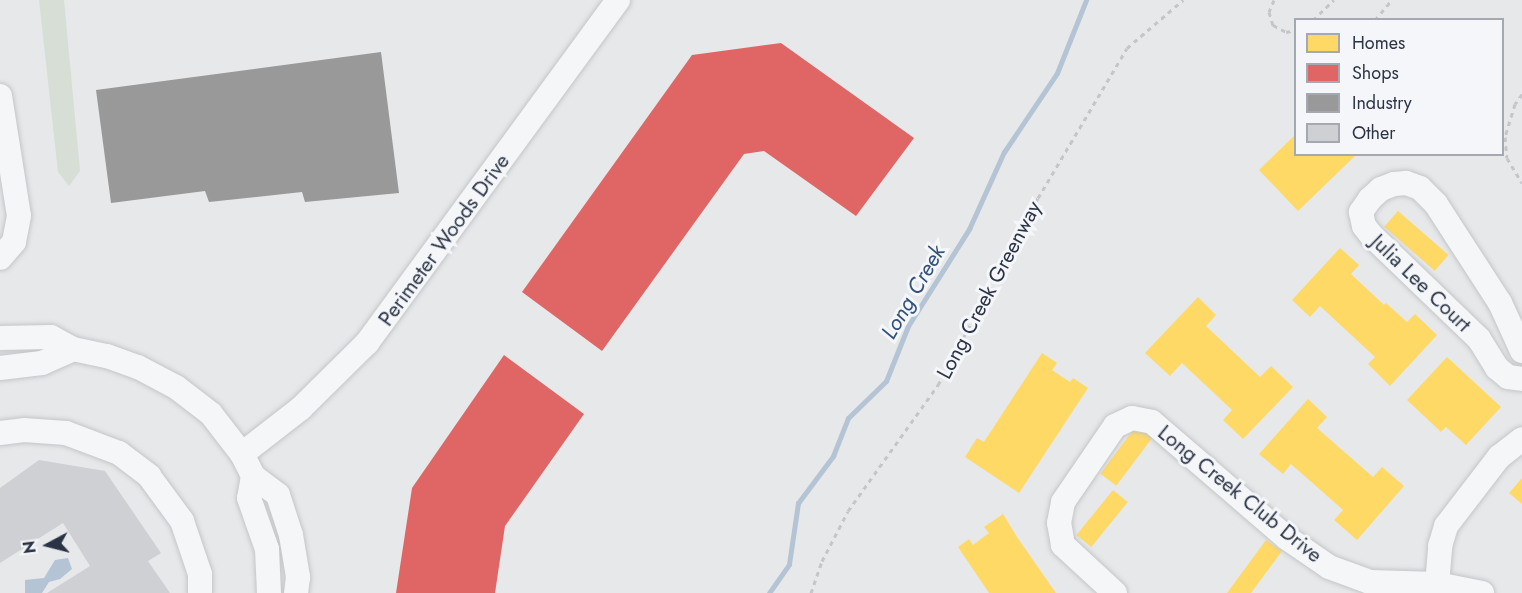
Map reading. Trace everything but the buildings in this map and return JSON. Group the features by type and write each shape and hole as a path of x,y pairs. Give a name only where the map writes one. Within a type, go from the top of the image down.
{"street":[{"name":"Perimeter Woods Drive","path":"242,454 301,408 367,343 618,0"},
{"path":"0,96 19,216 14,242 0,258"},
{"name":"Julia Lee Court","path":"1522,351 1500,303 1436,204 1420,188 1406,183 1394,183 1381,189 1370,199 1361,212 1364,225 1371,235 1479,339 1497,368 1508,377 1522,379"},
{"path":"0,338 51,337 73,349 107,356 138,367 176,387 211,414 242,454 253,476 279,495 291,535 298,577 296,593"},
{"path":"0,368 42,363 73,349"},
{"name":"Long Creek Club Drive","path":"1115,593 1063,545 1059,523 1063,502 1115,426 1132,418 1152,422 1287,538 1355,585 1370,582 1437,584 1482,593"},
{"path":"0,433 24,430 66,433 118,453 149,476 182,521 200,574 200,593"},
{"path":"1437,584 1440,546 1446,526 1498,457 1522,439"},
{"path":"253,476 249,498 267,549 269,593"}],"path":[{"name":"Long Creek Greenway","path":"811,593 822,561 848,512 938,385 1032,208 1127,48 1183,0"},
{"path":"1274,0 1269,12 1273,25 1286,32 1294,30"},
{"path":"1315,18 1334,0"},
{"path":"1377,18 1392,0"},
{"path":"1522,94 1507,124 1505,136 1507,158 1522,183"}],"shaded area":[{"path":"39,0 64,0 80,171 69,186 58,172"}],"water":[{"path":"68,558 72,569 60,579 49,582 42,593 25,593 25,580 44,578 55,560"}],"waterway":[{"name":"Long Creek","path":"769,593 789,564 798,503 833,456 848,418 886,381 908,326 969,229 1004,152 1057,73 1086,0"}]}
